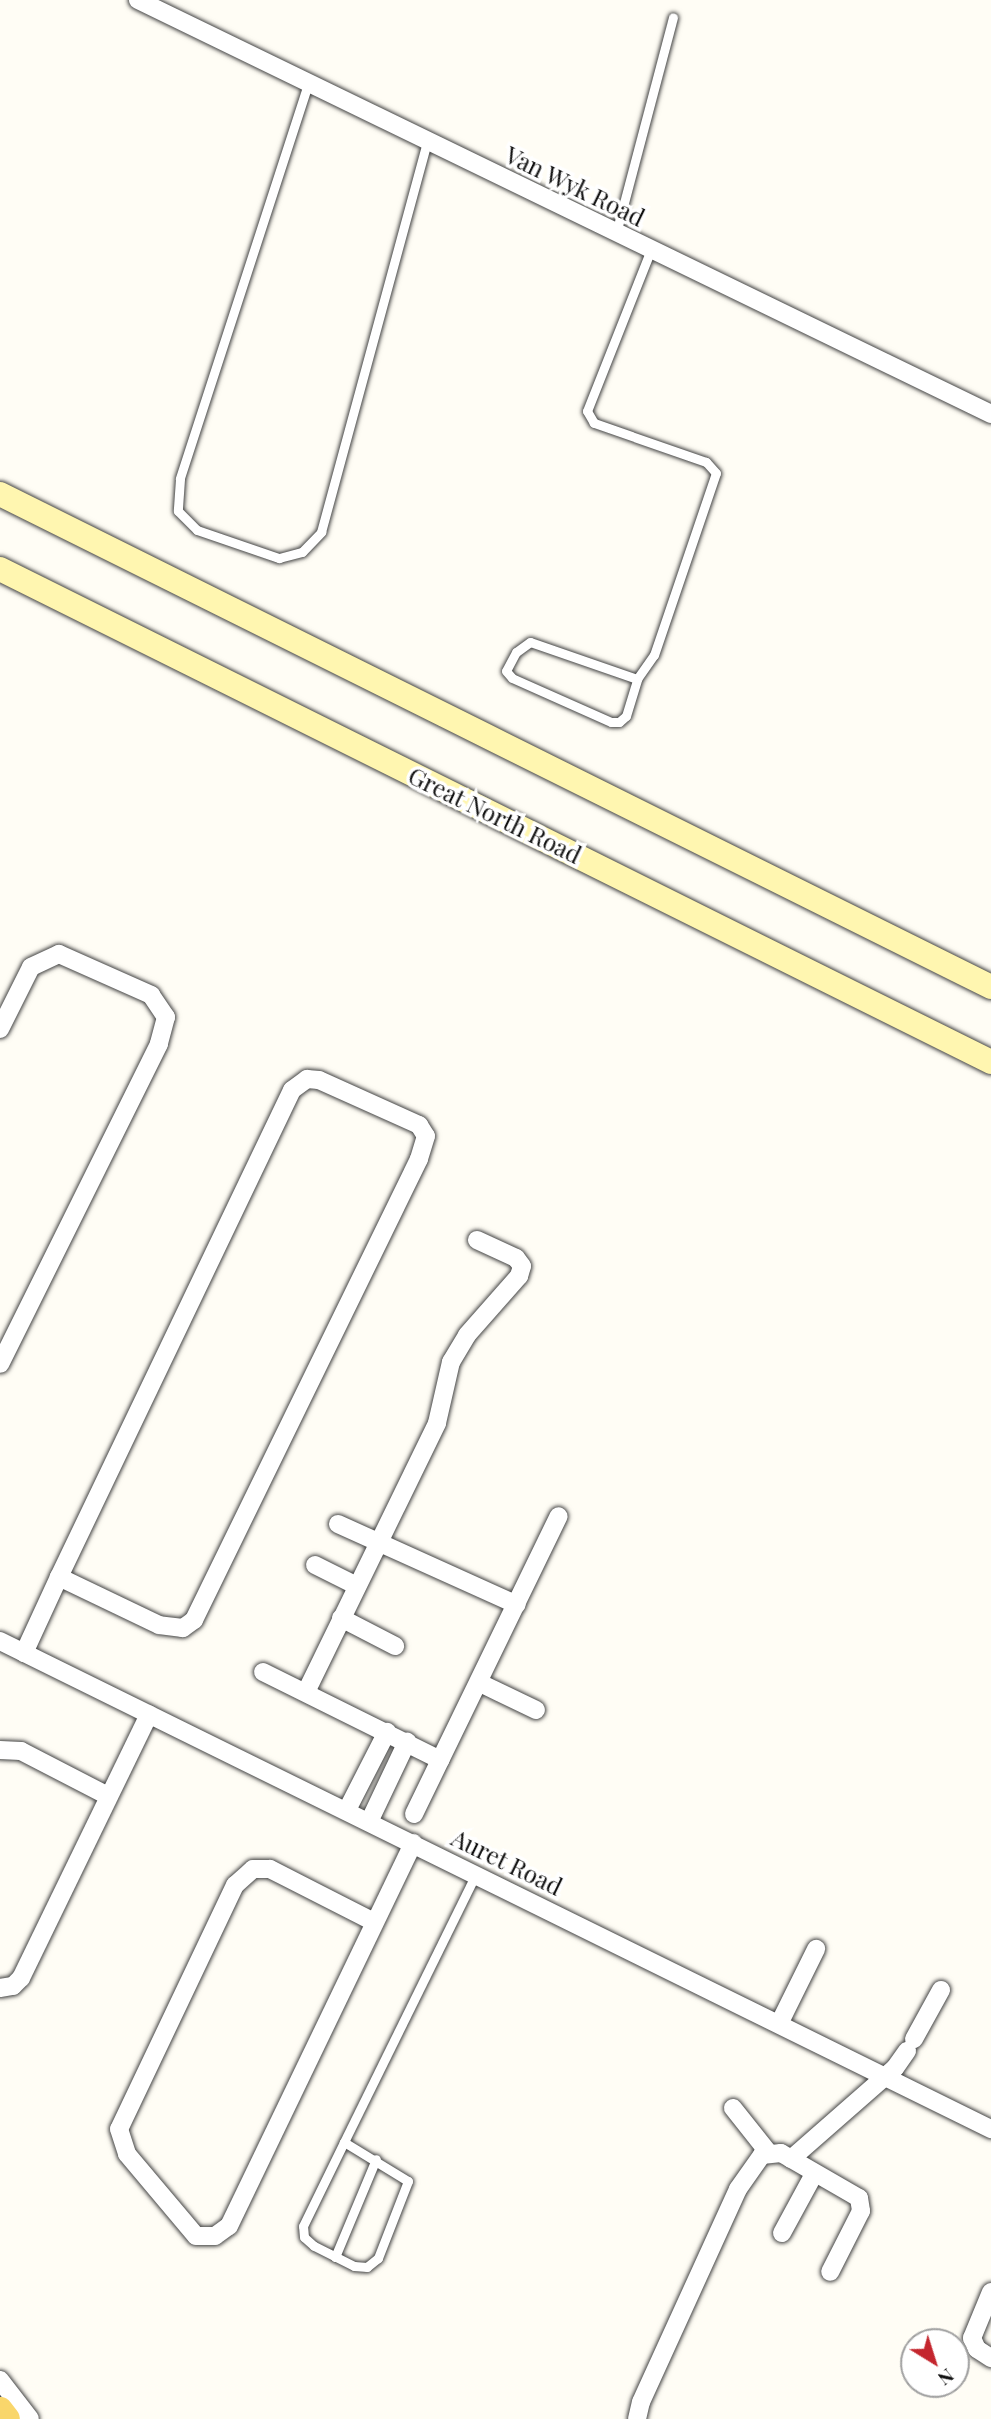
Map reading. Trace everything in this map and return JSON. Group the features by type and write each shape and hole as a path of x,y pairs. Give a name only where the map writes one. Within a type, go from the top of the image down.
{"main road":[{"path":"0,494 991,987"},
{"name":"Great North Road","path":"0,569 991,1062"},
{"path":"0,2410 7,2419"}],"street":[{"name":"Van Wyk Road","path":"138,0 991,414"},
{"path":"0,1029 32,967 59,954 151,995 166,1017 159,1044 0,1364"},
{"path":"24,1653 59,1577 292,1090 307,1079 319,1080 419,1125 426,1136 419,1159 194,1620 183,1628 169,1628 59,1577"},
{"path":"306,1692 437,1423 458,1348 519,1276 522,1266 516,1258 477,1240"},
{"path":"414,1814 559,1517"},
{"path":"338,1524 377,1544 517,1605"},
{"path":"315,1565 357,1586"},
{"path":"341,1618 395,1646"},
{"name":"Auret Road","path":"0,1642 348,1810 991,2129"},
{"path":"263,1672 440,1760"},
{"path":"480,1683 536,1710"},
{"path":"0,1988 13,1986 21,1978 149,1714"},
{"path":"348,1810 387,1732"},
{"path":"369,1822 407,1742"},
{"path":"0,1750 21,1751 108,1796"},
{"path":"374,1922 270,1869 253,1869 235,1885 120,2124 127,2154 196,2236 215,2236 229,2226 413,1843"},
{"path":"779,2024 816,1949"},
{"path":"791,2159 885,2076 911,2045 941,1990"},
{"path":"733,2108 768,2152 791,2159 856,2195 861,2202 830,2273"},
{"path":"638,2419 640,2402 738,2189 754,2162 768,2152"},
{"path":"782,2233 814,2174"},
{"path":"991,2292 971,2338 976,2349 991,2358"},
{"path":"0,2381 30,2419"}],"lane":[{"path":"616,233 673,17"},
{"path":"308,84 180,479 178,510 197,530 279,558 302,552 321,533 427,141"},
{"path":"637,679 530,642 516,652 506,671 512,678 611,722 626,716 637,679 654,655 716,473 706,462 594,423 587,411 650,249"},
{"path":"344,2142 408,2180 402,2202 378,2258 368,2267 335,2257 304,2237 303,2225 476,1874"},
{"path":"335,2257 376,2159"}]}
